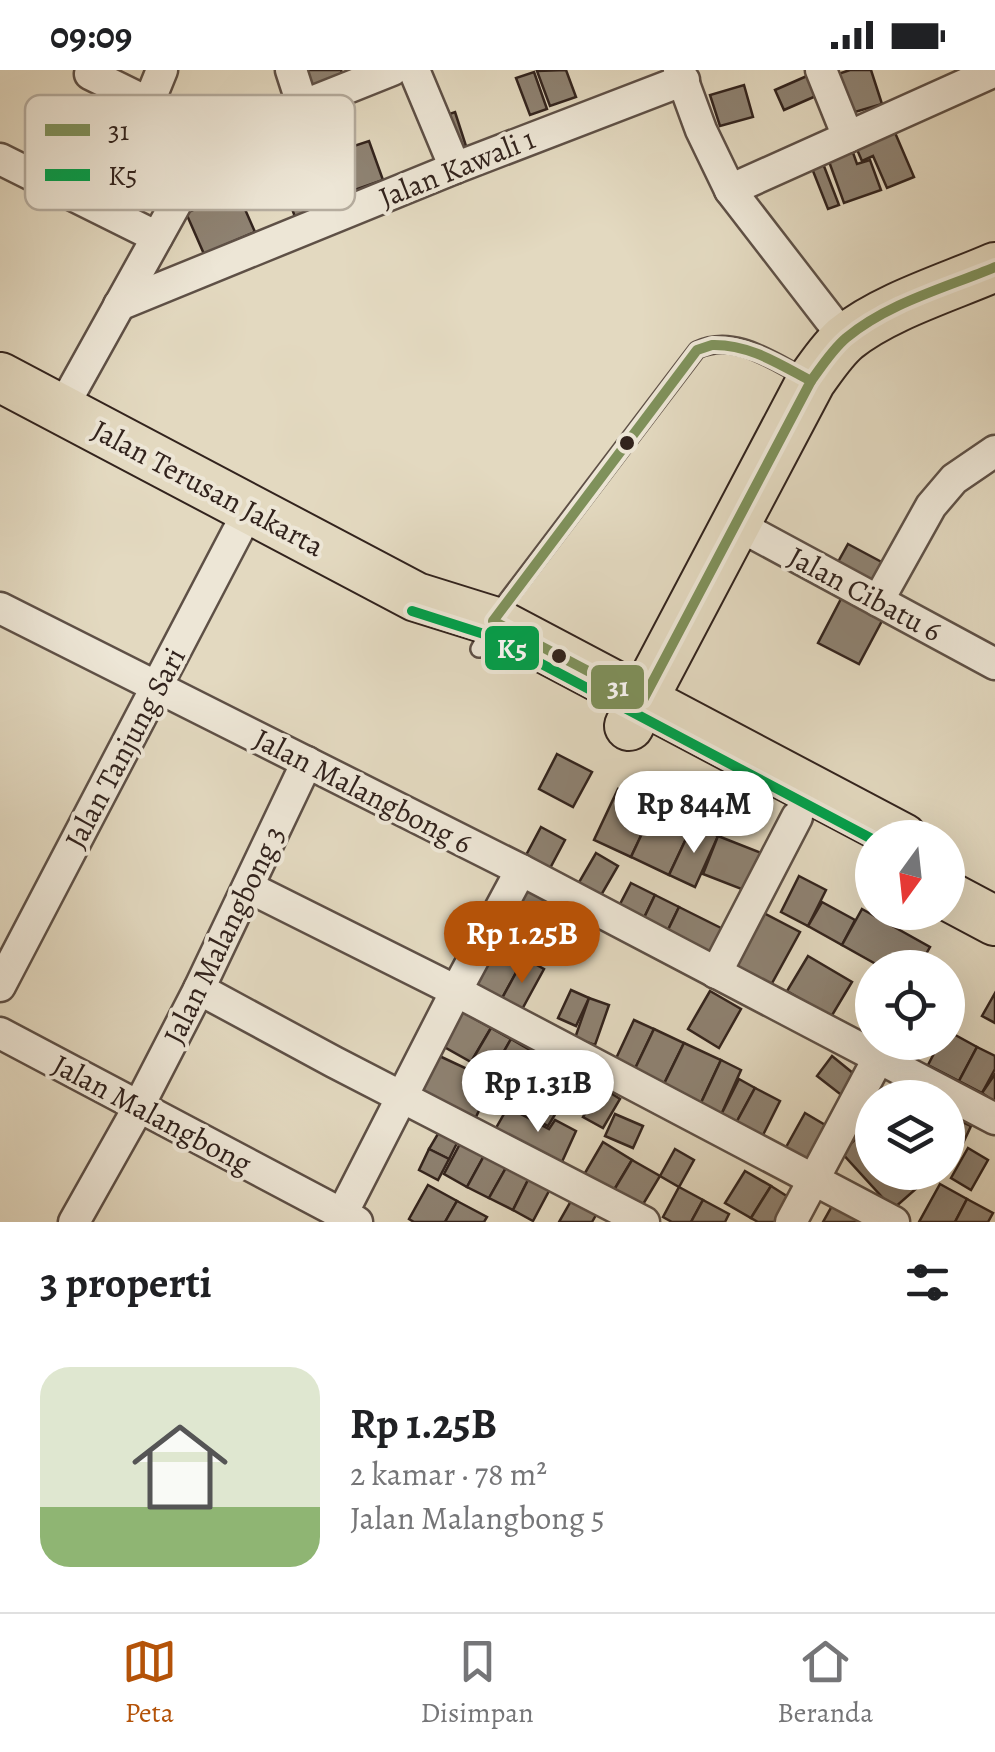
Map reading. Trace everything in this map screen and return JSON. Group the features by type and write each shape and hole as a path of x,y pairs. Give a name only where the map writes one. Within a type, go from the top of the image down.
{"main road":[{"path":"636,713 811,381 827,358 845,339 873,320 995,268"},
{"name":"Jalan Terusan Jakarta","path":"0,377 636,713 865,820"},
{"name":"Jalan Terusan Jakarta","path":"636,713 796,817 855,848"},
{"path":"965,870 995,886"},
{"path":"965,905 995,921"}],"street":[{"path":"151,95 162,70"},
{"path":"291,70 299,95"},
{"path":"326,95 392,70"},
{"path":"414,70 455,168"},
{"path":"822,70 848,137"},
{"path":"730,190 995,70"},
{"path":"90,74 134,95"},
{"path":"682,75 730,190 845,339"},
{"name":"Jalan Kawali 1","path":"355,209 682,75"},
{"path":"0,159 25,171"},
{"path":"103,210 157,237"},
{"path":"61,410 172,210"},
{"name":"Jalan Kawali 1","path":"119,305 352,210"},
{"path":"878,600 931,506 954,479 995,451"},
{"name":"Jalan Tanjung Sari","path":"0,986 250,510"},
{"name":"Jalan Cibatu 6","path":"736,524 995,664"},
{"name":"Jalan Malangbong 6","path":"1,611 522,870 855,1045"},
{"name":"Jalan Malangbong 3","path":"75,1222 199,989 308,762"},
{"path":"716,973 796,817"},
{"path":"350,1218 402,1097 522,870"},
{"path":"248,887 456,991 894,1222"},
{"path":"199,989 644,1222"},
{"name":"Jalan Malangbong","path":"0,1033 350,1218"},
{"path":"791,1222 877,1060"},
{"name":"Jalan Malangbong 6","path":"885,1060 995,1118"}],"lane":[{"path":"486,635 507,600 697,350 710,344 738,344 811,381"}],"building":[{"path":"300,70 341,70 346,85 309,95"},
{"path":"566,70 576,97 550,106 537,71"},
{"path":"850,70 871,70 882,104 845,115 832,76"},
{"path":"534,72 547,109 530,115 516,78"},
{"path":"816,72 825,92 784,110 775,90"},
{"path":"744,85 753,117 720,126 710,95"},
{"path":"455,112 466,146 449,152 438,118"},
{"path":"893,128 914,177 887,188 873,156 862,161 855,145"},
{"path":"369,141 383,180 355,190 355,146"},
{"path":"851,147 857,164 870,160 881,190 844,203 827,156"},
{"path":"822,161 839,205 828,209 811,166"},
{"path":"245,210 255,232 204,254 186,213"},
{"path":"292,210 314,210 295,217"},
{"path":"848,544 889,566 874,592 833,571"},
{"path":"842,597 883,619 859,664 818,643"},
{"path":"557,754 592,772 573,807 539,789"},
{"path":"618,789 655,806 631,857 594,840"},
{"path":"655,806 693,824 669,875 631,857"},
{"path":"693,824 718,836 695,887 669,875"},
{"path":"541,827 565,840 548,872 524,859"},
{"path":"718,836 764,854 749,892 703,874"},
{"path":"596,853 618,866 600,897 578,884"},
{"path":"799,876 826,890 808,926 781,912"},
{"path":"631,883 655,895 643,920 618,908"},
{"path":"528,890 591,925 574,956 511,920"},
{"path":"655,895 679,907 667,932 643,920"},
{"path":"822,902 855,920 842,945 808,926"},
{"path":"679,907 725,930 712,955 667,932"},
{"path":"758,910 800,932 771,985 729,962"},
{"path":"855,922 855,930 900,930 930,947 855,952 842,945"},
{"path":"490,940 524,958 500,1002 466,984"},
{"path":"808,956 852,982 831,1017 787,991"},
{"path":"524,958 544,969 520,1013 500,1002"},
{"path":"571,990 589,998 576,1026 558,1018"},
{"path":"710,991 741,1009 719,1048 688,1029"},
{"path":"995,993 995,1023 982,1016"},
{"path":"589,998 609,1005 595,1045 575,1038"},
{"path":"459,1010 491,1028 471,1062 439,1044"},
{"path":"634,1020 654,1029 632,1075 613,1065"},
{"path":"491,1028 511,1039 491,1074 471,1062"},
{"path":"654,1029 684,1043 662,1088 632,1075"},
{"path":"511,1039 535,1053 515,1088 491,1074"},
{"path":"965,1040 977,1047 960,1080 928,1065 931,1060 965,1060"},
{"path":"684,1043 721,1060 700,1105 662,1088"},
{"path":"977,1047 995,1056 995,1069 982,1093 960,1080"},
{"path":"433,1053 493,1081 475,1119 415,1091"},
{"path":"535,1053 557,1066 537,1101 515,1088"},
{"path":"832,1056 859,1078 844,1097 817,1076"},
{"path":"721,1060 741,1070 721,1115 700,1105"},
{"path":"995,1074 995,1102 982,1093"},
{"path":"552,1079 570,1090 548,1126 530,1116"},
{"path":"739,1079 755,1088 736,1123 721,1115"},
{"path":"601,1087 620,1099 603,1128 583,1117"},
{"path":"755,1088 780,1101 762,1137 736,1123"},
{"path":"508,1107 549,1129 555,1120 576,1131 561,1164 496,1128"},
{"path":"805,1113 832,1129 812,1164 785,1149"},
{"path":"615,1114 643,1126 633,1148 605,1136"},
{"path":"439,1132 458,1141 449,1159 429,1149"},
{"path":"855,1140 855,1167 841,1152"},
{"path":"461,1142 485,1154 467,1187 444,1174"},
{"path":"603,1142 632,1160 611,1195 582,1178"},
{"path":"968,1148 988,1160 971,1190 965,1186"},
{"path":"429,1149 449,1159 438,1180 419,1170"},
{"path":"675,1149 694,1160 679,1187 660,1176"},
{"path":"485,1154 507,1166 489,1198 467,1187"},
{"path":"632,1160 660,1176 639,1211 611,1195"},
{"path":"507,1166 529,1178 513,1210 489,1198"},
{"path":"745,1171 771,1186 751,1218 725,1203"},
{"path":"529,1178 550,1189 533,1221 513,1210"},
{"path":"428,1185 457,1201 445,1222 409,1219"},
{"path":"771,1186 796,1202 784,1222 758,1222 751,1218"},
{"path":"679,1187 703,1200 691,1222 672,1222 663,1217"},
{"path":"876,1190 915,1190 893,1209"},
{"path":"937,1190 951,1190 967,1199 955,1222 919,1222"},
{"path":"575,1194 600,1208 592,1222 559,1222"},
{"path":"967,1199 993,1213 988,1222 955,1222"},
{"path":"703,1200 729,1214 725,1222 691,1222"},
{"path":"457,1201 487,1217 484,1222 445,1222"},
{"path":"832,1206 860,1220 859,1222 823,1222"}],"transit line":[{"name":"31","path":"811,381 836,348 862,326 898,306 995,267"},
{"name":"31","path":"712,345 751,351 811,381 643,700 493,621 697,350 712,345"},
{"name":"K5","path":"412,611 487,635 855,830"}]}
